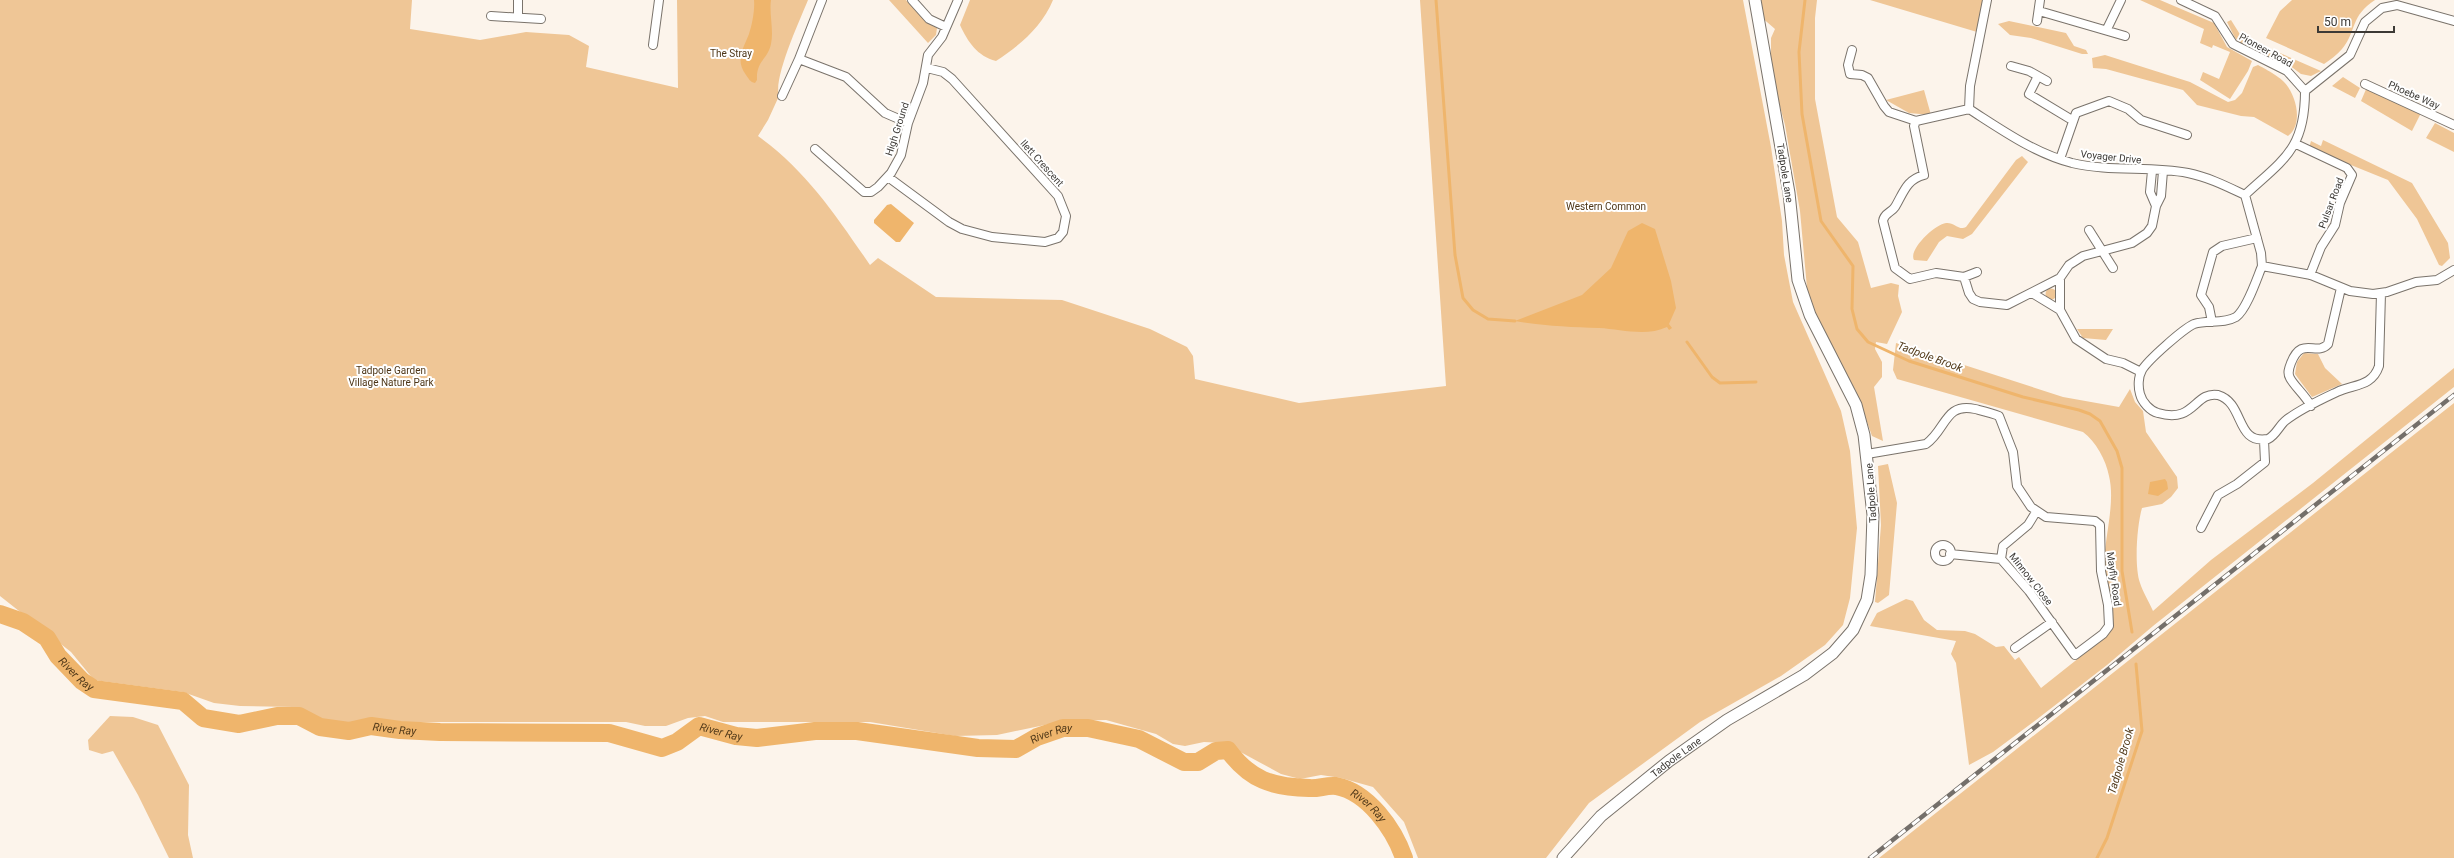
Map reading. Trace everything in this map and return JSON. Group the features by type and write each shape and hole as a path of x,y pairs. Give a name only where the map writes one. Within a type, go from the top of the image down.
{"street":[{"path":"518,0 518,17"},
{"path":"653,45 659,0"},
{"path":"782,96 799,59 822,0"},
{"path":"912,0 929,19 946,28"},
{"name":"High Ground","path":"815,150 864,192 874,190 888,176 901,155 908,122 922,88 928,55 946,28 958,0"},
{"name":"Tadpole Lane","path":"1563,858 1587,829 1628,793 1714,728 1818,665 1833,653 1853,630 1863,610 1871,575 1873,515 1867,454 1856,405 1810,315 1798,280 1789,193 1755,0"},
{"path":"1852,50 1848,65 1850,74 1862,75 1868,78 1889,112 1916,121 1969,109 1970,86 1988,0"},
{"path":"2037,21 2040,0"},
{"path":"2107,29 2121,0"},
{"name":"Pioneer Road","path":"2185,1 2215,16 2233,44 2287,71 2305,91"},
{"path":"2380,293 2379,366 2376,374 2367,383 2341,390 2284,422 2272,437 2264,440 2256,440 2246,433 2233,406 2218,395 2206,395 2184,414 2167,415 2155,412 2147,406 2140,395 2141,372 2187,328 2197,324 2230,319 2238,315 2262,266 2257,238 2245,195 2280,163 2296,144 2304,115 2305,91 2350,55 2365,22 2382,8 2397,5 2454,21"},
{"path":"2039,11 2107,29 2125,36"},
{"path":"491,16 541,19"},
{"path":"799,59 846,77 885,113 908,122"},
{"path":"2011,66 2047,80"},
{"name":"Ilett Crescent","path":"888,176 949,222 977,234 1045,242 1058,238 1063,232 1066,216 1058,196 952,79 943,72 926,68"},
{"path":"2038,76 2029,94 2072,120"},
{"name":"Phoebe Way","path":"2365,84 2454,125"},
{"path":"2060,159 2072,120 2078,111 2109,101 2128,109 2142,120 2187,135"},
{"name":"Voyager Drive","path":"1969,109 2028,146 2060,159 2088,166 2164,171 2201,176 2245,195"},
{"path":"1916,121 1914,131 1924,175 1910,181 1901,192 1895,207 1883,217 1883,224 1893,263 1898,272 1910,279 1936,273 1964,277 1976,272"},
{"name":"Pulsar Road","path":"2296,144 2347,168 2352,175 2340,203 2335,225 2321,247 2310,275"},
{"path":"2152,171 2150,192 2156,206"},
{"path":"1964,277 1970,296 1980,302 2007,305 2060,278 2069,265 2076,260 2101,251 2127,245 2147,233 2154,223 2156,206 2161,196 2164,171"},
{"path":"2089,230 2101,251 2114,268"},
{"path":"2212,322 2209,307 2201,294 2213,252 2222,246 2257,238"},
{"path":"2262,266 2310,275 2341,288 2380,293 2416,282 2441,279 2454,270"},
{"path":"2060,278 2060,310 2076,339 2083,345 2094,349 2106,359 2123,363 2141,372"},
{"path":"2311,406 2303,393 2291,380 2289,369 2294,356 2300,348 2307,346 2320,348 2328,344 2341,288"},
{"path":"2032,293 2060,310"},
{"path":"1867,454 1926,444 1957,408 1968,407 1994,414 1999,416 2002,421 2013,452 2017,486 2036,512"},
{"path":"2201,528 2218,495 2237,484 2265,462 2264,440"},
{"name":"Minnow Close","path":"2036,512 2028,525 2003,546 2001,559 2029,591 2075,655"},
{"name":"Mayfly Road","path":"2036,512 2046,517 2095,521 2100,525 2101,571 2108,605 2109,626 2103,634 2075,655"},
{"path":"1950,554 2001,559"},
{"path":"2015,648 2052,622"}],"green space":[{"name":"Tadpole Garden Village Nature Park","path":"0,0 412,0 410,29 480,40 526,32 569,35 589,46 586,67 678,88 677,0 808,0 783,63 778,88 779,96 768,120 758,136 791,164 820,195 870,265 878,258 936,297 1062,300 1150,329 1187,347 1193,356 1195,379 1299,403 1446,386 1420,0 1743,0 1771,147 1782,221 1784,255 1793,302 1841,411 1850,451 1857,528 1850,598 1843,625 1825,645 1781,676 1700,722 1589,803 1546,858 1418,858 1404,822 1373,787 1341,778 1321,775 1300,779 1281,774 1224,743 1204,742 1185,746 1173,744 1156,734 1106,720 1064,721 997,735 955,736 870,722 723,722 705,716 688,718 666,726 645,726 626,722 342,722 322,719 293,707 240,706 214,703 183,692 94,680 71,652 0,596"},
{"path":"889,0 906,0 926,22 937,28 936,35 928,43"},
{"path":"970,0 1053,0 1043,19 1029,35 996,61 983,56 974,48 960,25"},
{"path":"1757,0 1817,0 1815,18 1815,99 1837,217 1858,242 1871,288 1891,283 1899,285 1898,296 1902,312 1887,344 1876,342 1875,349 1882,362 1882,377 1874,387 1883,441 1872,436 1856,391 1821,331 1808,299 1800,211 1785,125 1771,73 1771,38 1775,29 1760,16"},
{"path":"1870,0 1983,0 1977,32"},
{"path":"2140,0 2160,0 2214,23 2227,47 2252,61 2248,71 2230,99 2200,80 2203,72 2219,79 2230,52 2213,45 2212,48 2200,43 2204,29"},
{"path":"2292,0 2375,0 2361,12 2347,42 2342,49 2324,64 2266,38 2280,11"},
{"path":"2231,20 2241,36 2321,71 2311,76 2301,74 2289,65 2243,45 2235,38 2227,22"},
{"path":"2009,21 2066,33 2074,46 2086,50 2088,54 2082,54 2031,38 2010,35 1998,24"},
{"path":"2105,55 2190,82 2228,102 2235,100 2242,93 2253,67 2258,65 2279,78 2288,87 2295,101 2297,117 2296,124 2293,131 2288,136 2254,117 2241,116 2197,105 2183,90 2106,69 2093,68 2092,58"},
{"path":"2343,77 2360,88 2355,98 2332,86"},
{"path":"2367,87 2421,113 2412,131 2361,101"},
{"path":"1924,90 1931,115 1909,113 1886,100"},
{"path":"2435,123 2454,133 2454,152 2426,138"},
{"path":"2323,140 2412,183 2448,243 2450,258 2442,266 2439,265 2417,219 2388,180 2309,148 2311,141 2321,146"},
{"path":"2022,156 2028,162 1972,234 1963,239 1947,236 1939,242 1927,261 1914,260 1913,256 1919,244 1929,233 1941,224 1949,223 1961,228 1966,227 2016,160"},
{"path":"2051,288 2055,290 2057,294 2055,298 2051,300 2047,298 2045,294 2047,290"},
{"path":"2077,329 2113,329 2106,340 2083,338"},
{"path":"1896,343 2063,397 2119,407 2130,389 2135,402 2143,411 2146,432 2177,477 2178,488 2171,497 2162,504 2142,508 2140,515 2137,546 2138,576 2153,611 2211,560 2313,483 2454,368 2454,387 2153,626 2107,665 1993,752 1969,765 1956,663 1951,654 1956,641 1870,626 1877,613 1906,599 1913,601 1924,620 1937,630 1965,631 1975,634 1996,647 2004,646 2015,660 2019,657 2041,688 2104,638 2109,630 2112,614 2105,580 2104,559 2110,511 2111,487 2106,464 2100,452 2088,436 2083,432 1897,379 1893,370"},
{"path":"2304,353 2318,354 2325,368 2342,384 2312,397 2295,374 2297,362"},
{"path":"2454,403 2454,858 1879,858"},
{"path":"1888,464 1897,503 1889,595 1878,603 1875,602 1881,525 1878,466"},
{"path":"110,716 133,717 158,725 189,785 188,835 193,858 169,858 138,795 113,751 102,754 89,750 88,740"}],"shaded area":[{"path":"754,0 771,0 772,33 771,44 758,68 757,80 755,83 746,75 741,64 741,54 749,34 754,13"},
{"path":"891,204 914,223 900,242 896,242 874,223 874,220 887,205"},
{"path":"1642,223 1655,229 1671,281 1676,308 1669,324 1672,328 1669,330 1667,327 1650,332 1633,332 1515,321 1582,295 1611,268 1628,231"},
{"path":"2165,479 2168,489 2158,496 2148,494 2150,482"}],"waterway":[{"path":"1436,0 1455,255 1463,298 1473,310 1488,319 1515,321"},
{"name":"Tadpole Brook","path":"1805,0 1799,52 1802,114 1821,221 1853,266 1852,309 1857,329 1868,342 1909,361 2023,397 2079,410 2090,414 2100,421 2117,451 2122,468 2122,571 2132,632"},
{"path":"1687,342 1712,377 1720,383 1756,382"},
{"name":"River Ray","path":"0,614 23,622 47,638 58,656 82,681 94,689 183,701 203,718 239,724 277,716 299,716 320,727 349,731 371,726 400,730 440,732 609,733 662,748 677,742 699,726 736,736 757,738 815,731 857,731 978,748 1016,749 1037,737 1063,728 1088,728 1139,739 1184,762 1198,762 1216,751 1228,750 1245,768 1263,780 1284,786 1296,787 1312,788 1336,786 1359,796 1369,804 1387,824 1394,835 1404,858"},
{"name":"Tadpole Brook","path":"2097,858 2107,838 2142,731 2136,664"}],"railway":[{"path":"1870,858 2454,395"}],"park label":[{"name":"The Stray","path":"731,53"},
{"name":"Western Common","path":"1606,206"}]}
